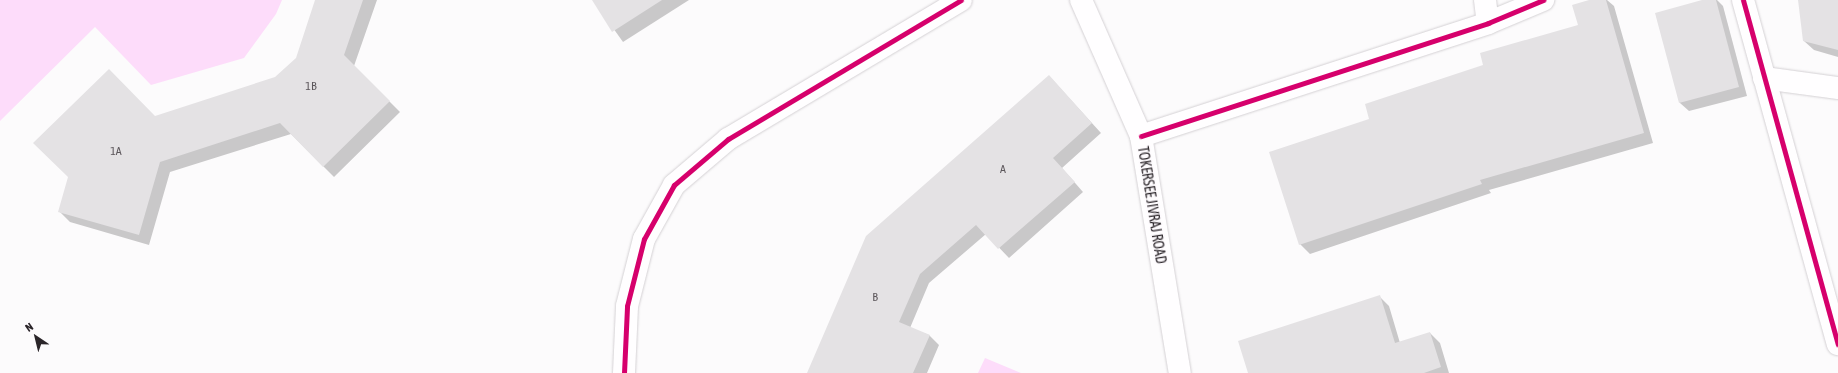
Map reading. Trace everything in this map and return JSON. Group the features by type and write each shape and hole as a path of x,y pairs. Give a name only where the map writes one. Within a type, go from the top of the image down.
{"street":[{"path":"624,373 627,306 644,239 674,185 728,139 962,0"},
{"name":"TOKERSEE JIVRAJ ROAD","path":"1081,0 1140,136 1180,373"},
{"path":"1485,0 1488,24"},
{"path":"1140,136 1488,24 1542,0"},
{"path":"1743,0 1838,344"},
{"path":"1764,78 1838,88"}],"shaded area":[{"path":"0,0 282,0 276,14 244,58 151,85 95,27 0,121"},
{"path":"985,358 1021,373 978,373"}],"building":[{"path":"315,0 363,0 344,55 390,101 323,167 280,123 160,162 139,235 58,212 68,177 33,143 109,69 155,116 275,77 296,58"},
{"path":"592,0 662,0 612,32"},
{"path":"1589,0 1606,0 1644,133 1480,180 1482,184 1299,245 1269,152 1369,119 1365,104 1483,65 1480,53 1578,25 1572,5"},
{"path":"1702,0 1716,0 1739,87 1679,103 1655,13"},
{"path":"1798,0 1838,0 1838,50 1803,41"},
{"path":"1049,75 1092,123 1053,158 1075,182 998,249 976,225 920,274 899,322 930,335 913,373 807,373 866,236"},
{"path":"1380,295 1395,343 1430,332 1441,367 1424,373 1248,373 1238,341"}],"cycle path":[{"path":"624,373 627,306 644,239 674,185 728,139 961,0"},
{"path":"1141,136 1488,23 1543,0"},
{"path":"1743,0 1838,344"}]}
